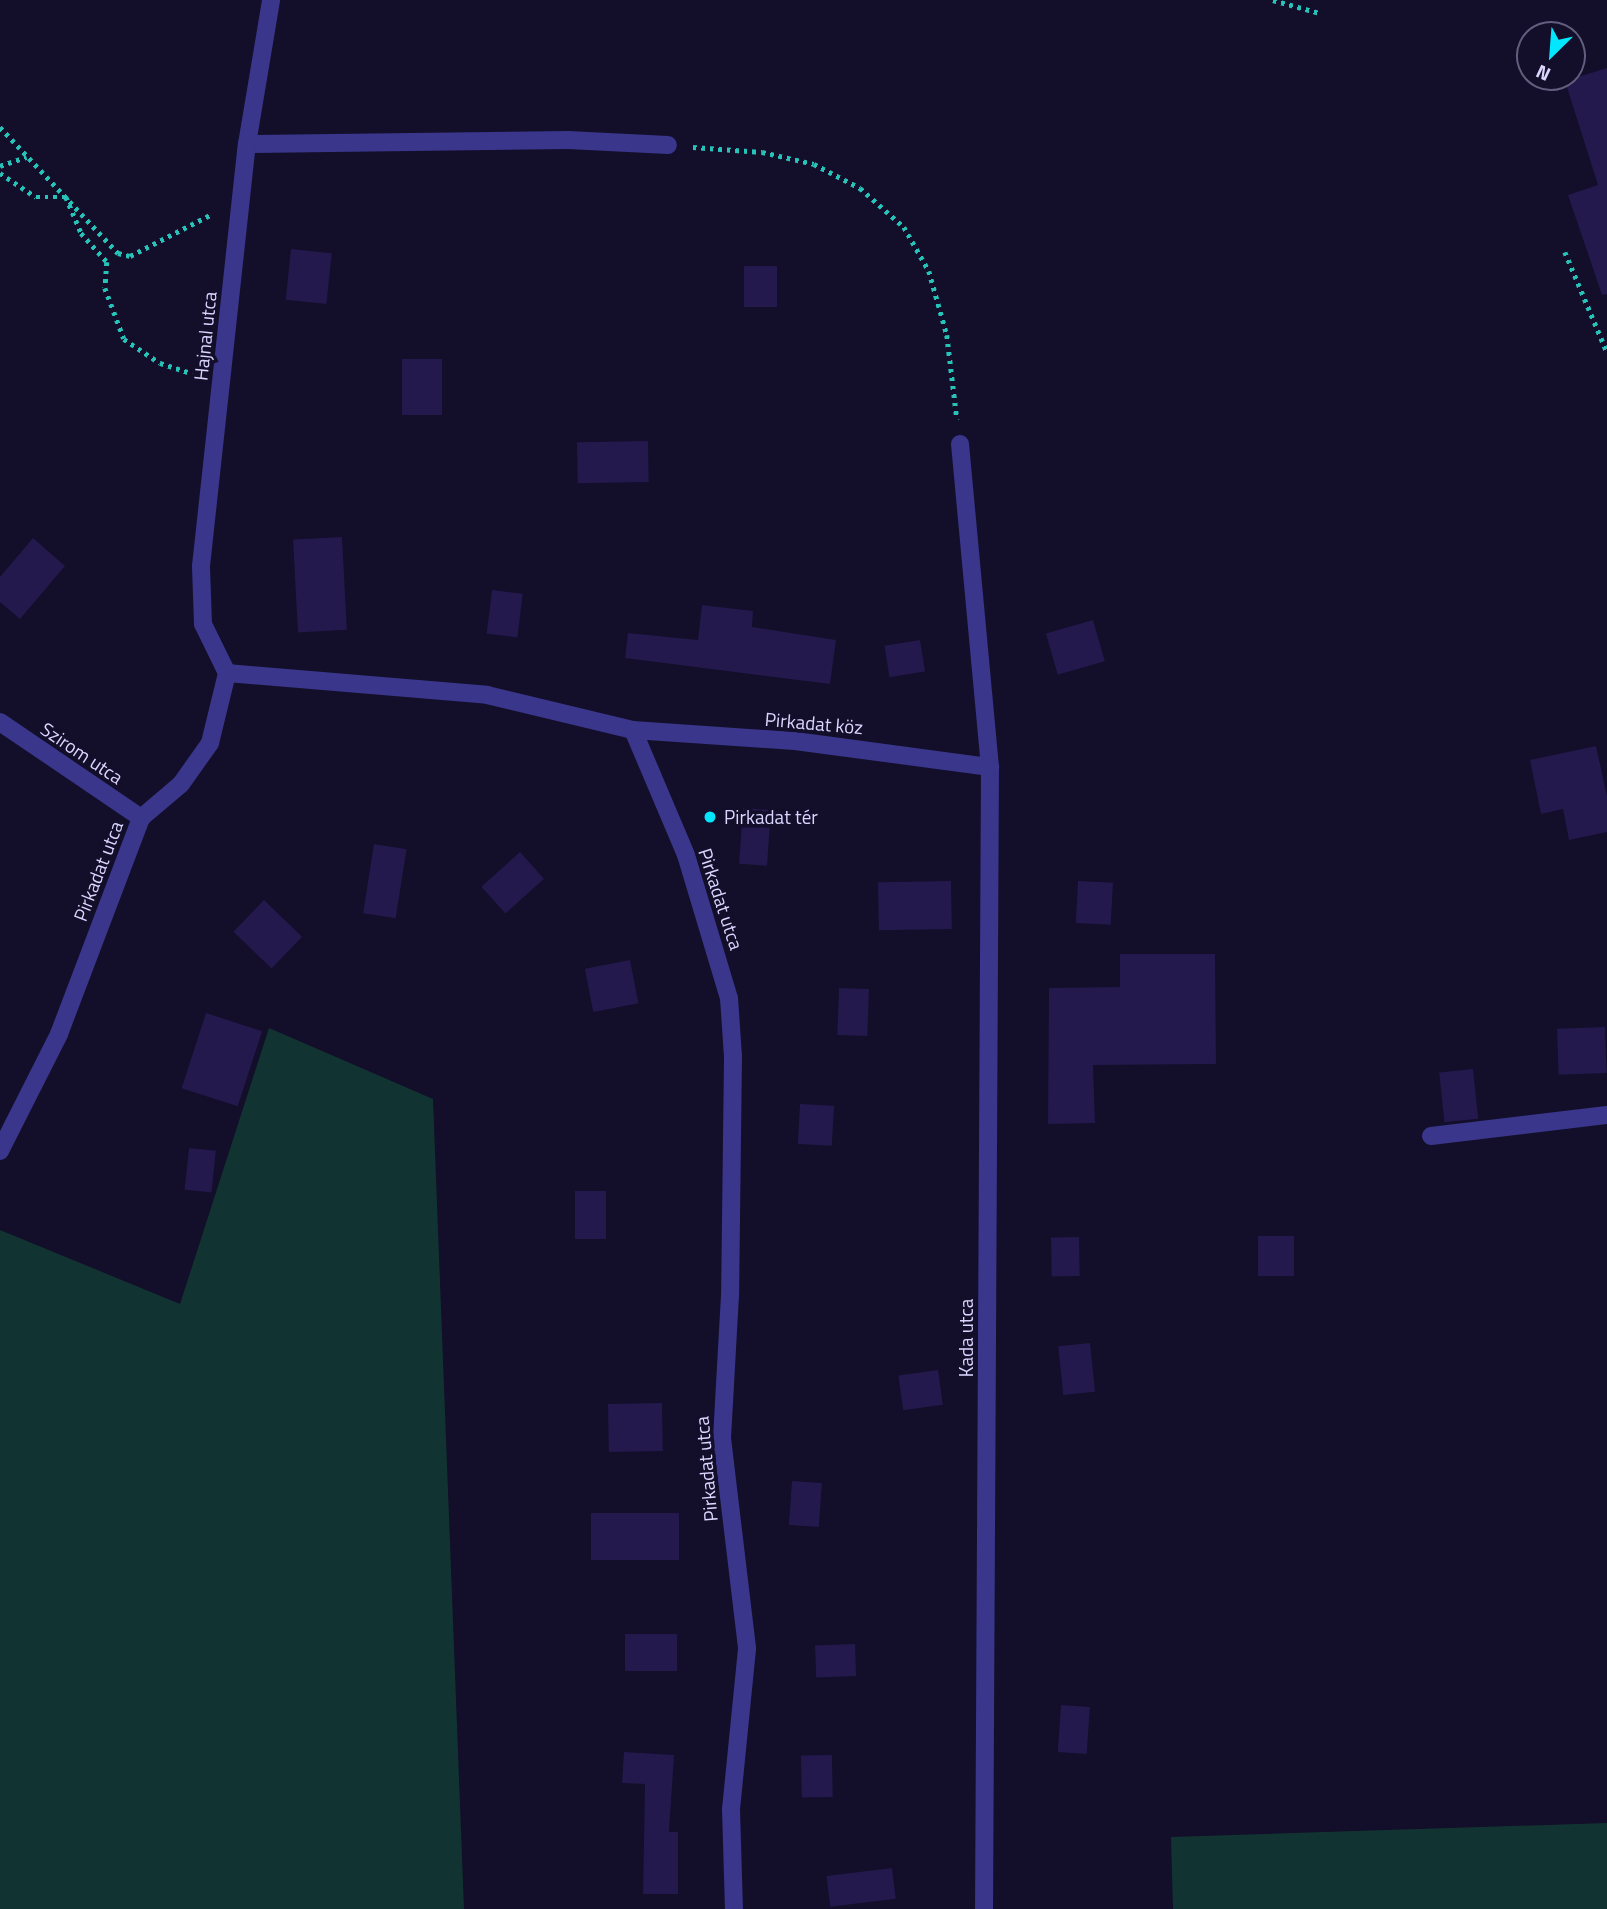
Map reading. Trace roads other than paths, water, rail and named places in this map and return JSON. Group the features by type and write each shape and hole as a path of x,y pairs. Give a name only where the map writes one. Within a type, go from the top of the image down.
{"street":[{"name":"Hajnal utca","path":"227,673 203,624 201,566 247,144 271,0"},
{"path":"247,144 568,140 668,145"},
{"name":"Kada utca","path":"960,444 990,767 984,1909"},
{"path":"227,673 487,695 633,730"},
{"name":"Pirkadat utca","path":"0,1151 58,1034 141,818 181,784 210,743 227,673"},
{"name":"Szirom utca","path":"0,722 141,818"},
{"name":"Pirkadat utca","path":"633,730 686,855 729,998 730,1295 722,1438 747,1649 731,1808 734,1909"},
{"name":"Pirkadat köz","path":"633,730 795,741 990,767"},
{"path":"1431,1136 1607,1115"}],"place":[{"name":"Pirkadat tér","path":"710,817"}]}
